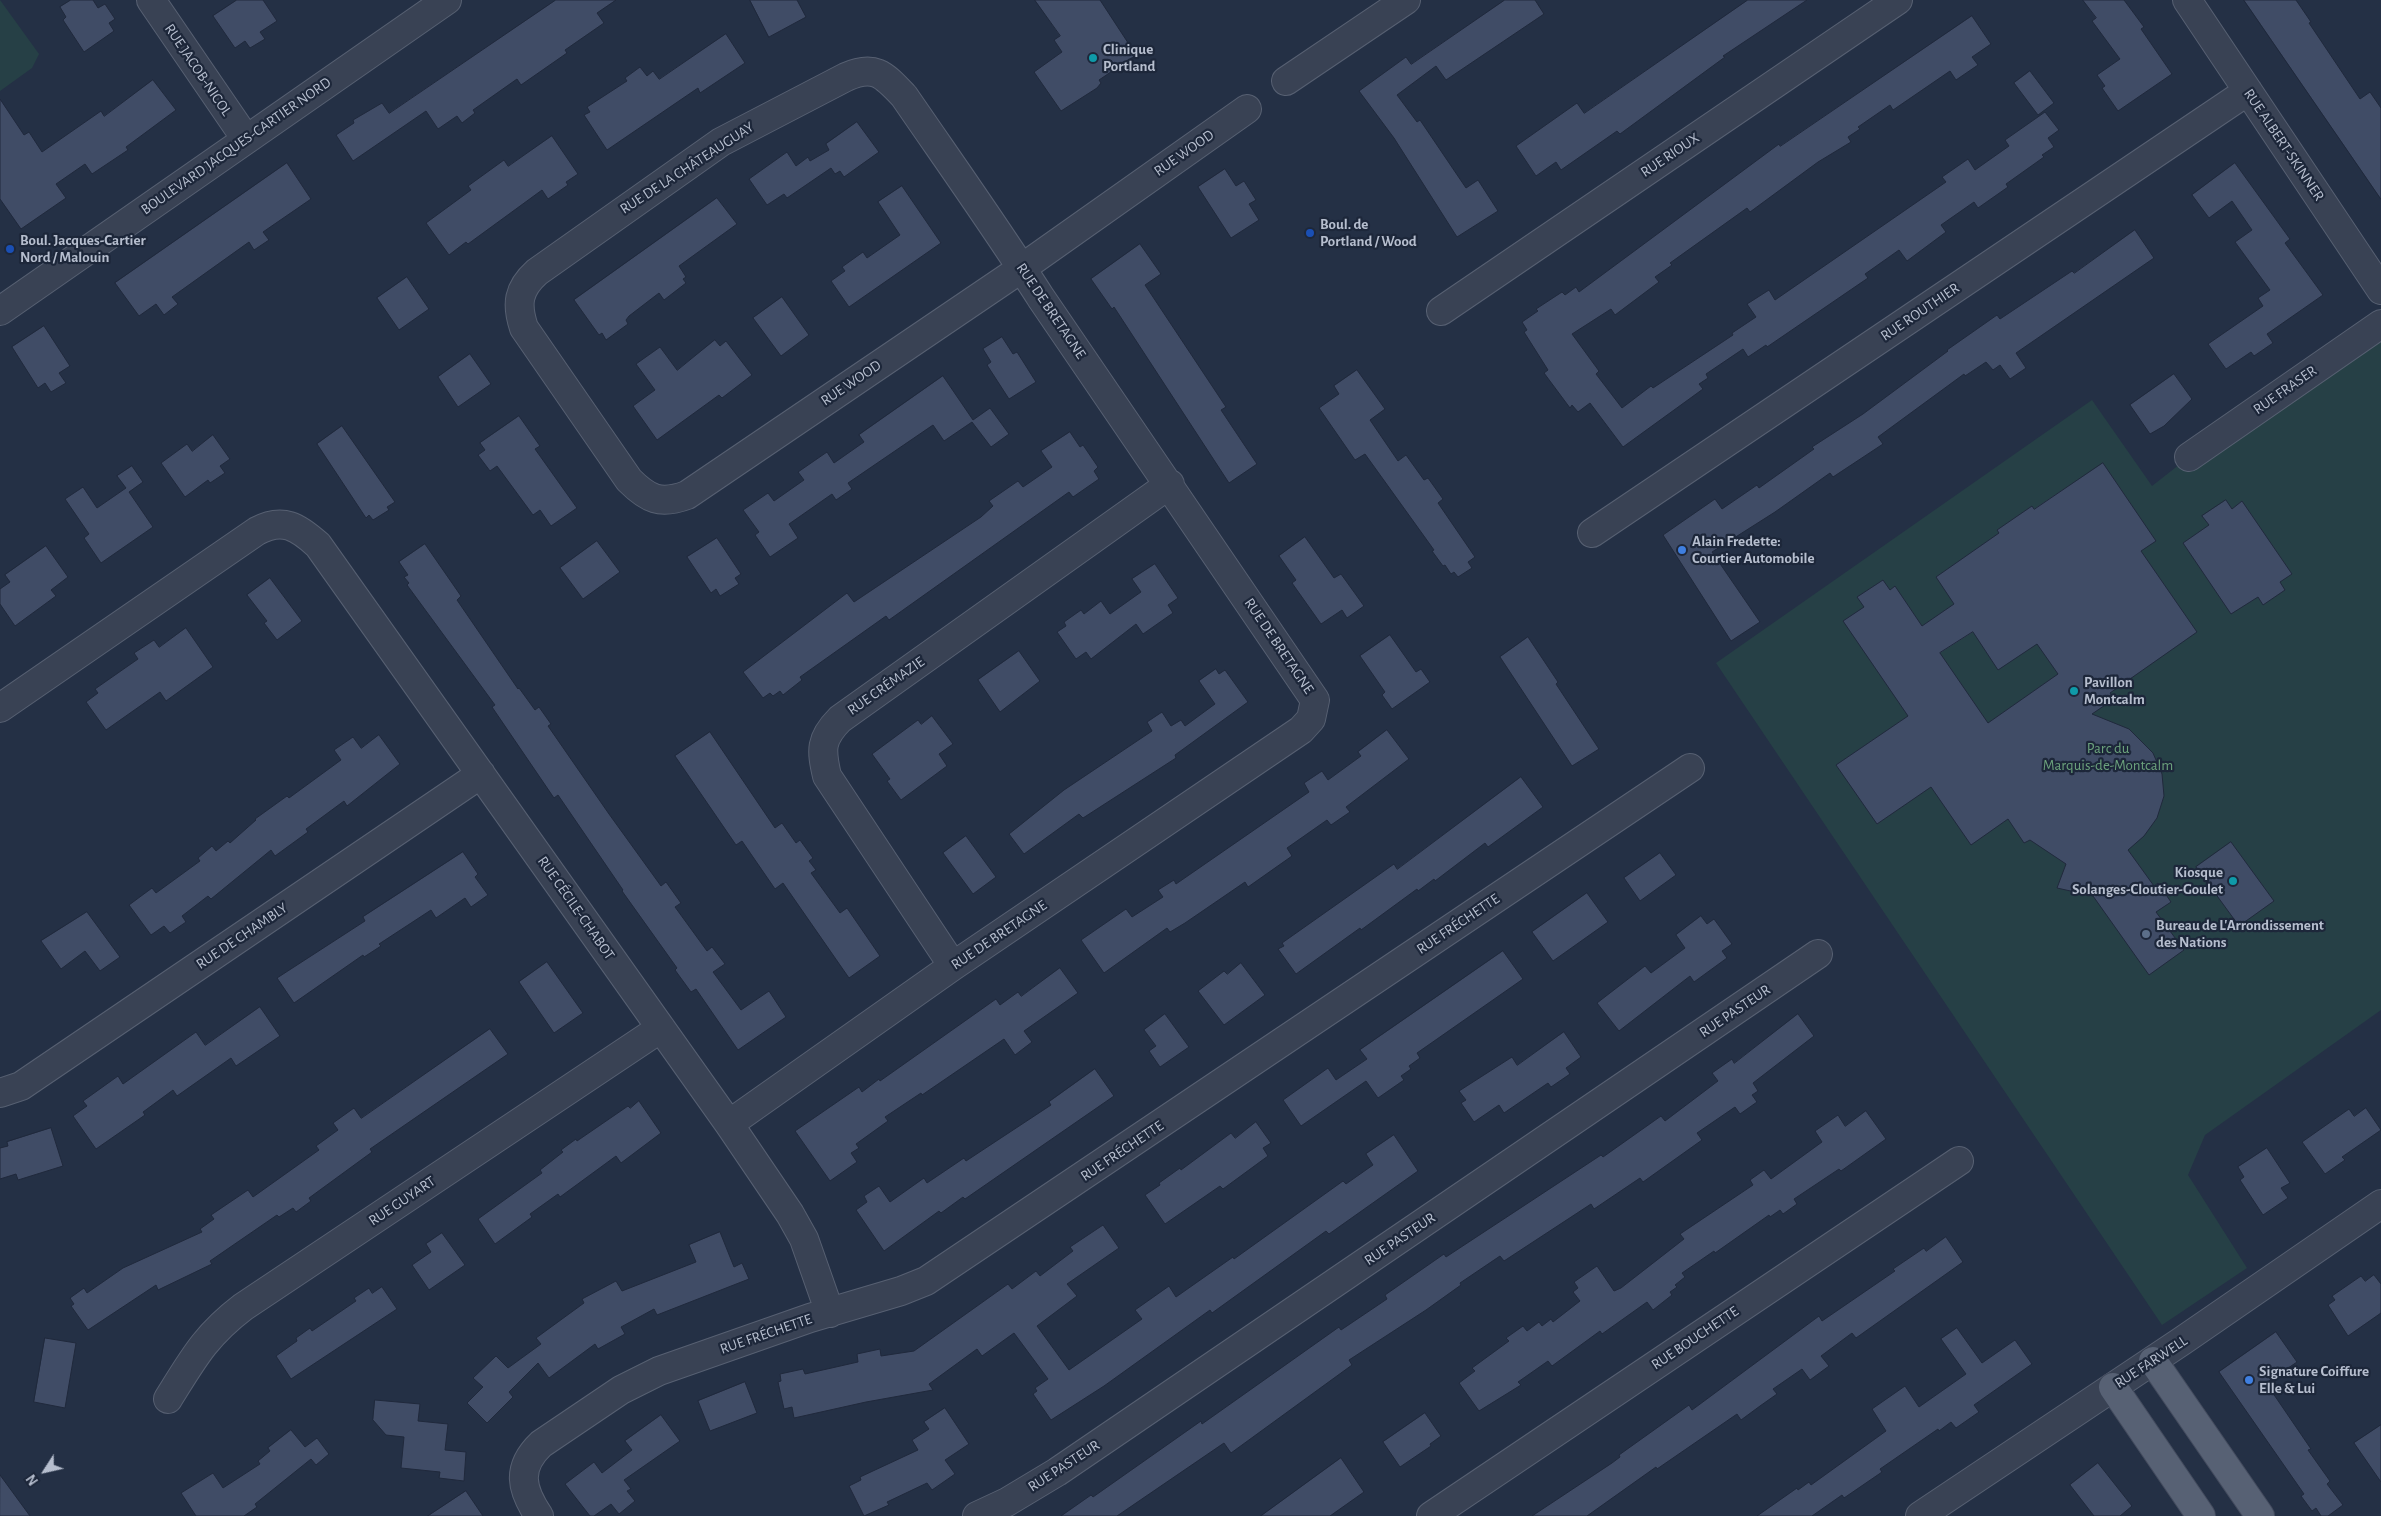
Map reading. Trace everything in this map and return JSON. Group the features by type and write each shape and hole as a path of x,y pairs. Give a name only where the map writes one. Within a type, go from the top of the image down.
{"main road":[{"path":"2153,1361 2260,1516"},
{"path":"2113,1386 2201,1516"}],"street":[{"name":"RUE JACOB-NICOL","path":"151,0 246,139"},
{"name":"BOULEVARD JACQUES-CARTIER NORD","path":"4,300 246,139 447,0"},
{"path":"1286,81 1406,0"},
{"name":"RUE RIOUX","path":"1441,311 1898,0"},
{"name":"RUE ALBERT-SKINNER","path":"2188,0 2381,290"},
{"name":"RUE DE LA CHÂTEAUGUAY","path":"521,296 525,282 537,272 721,142 846,77 860,71 875,71"},
{"name":"RUE DE BRETAGNE","path":"729,1124 953,966 1301,730 1311,718 1316,700 904,96 889,80 875,71"},
{"name":"RUE ROUTHIER","path":"1592,533 2248,91"},
{"name":"RUE WOOD","path":"521,296 519,312 524,328 629,480 640,491 655,499 671,501 687,495 1022,268 1247,109"},
{"name":"RUE FRASER","path":"2189,457 2381,324"},
{"name":"RUE CRÉMAZIE","path":"953,966 827,776 821,752 828,731 840,719 1170,484"},
{"name":"RUE CÉCILE-CHABOT","path":"0,708 257,531 271,524 289,525 308,536 318,546 481,774 729,1124 790,1214 804,1239 830,1313"},
{"name":"RUE FRÉCHETTE","path":"539,1516 527,1496 524,1481 524,1466 531,1454 541,1444 639,1380 800,1322 901,1292 946,1270 1690,768"},
{"name":"RUE DE CHAMBLY","path":"0,1093 21,1086 481,774"},
{"name":"RUE PASTEUR","path":"977,1516 1015,1497 1057,1472 1818,954"},
{"name":"RUE GUYART","path":"168,1399 203,1342 220,1324 661,1028"},
{"name":"RUE BOUCHETTE","path":"1431,1516 1959,1161"},
{"name":"RUE FARWELL","path":"1920,1516 2153,1361 2381,1204"}],"green space":[{"path":"0,0 39,54 32,68 0,91"},
{"name":"Parc du Marquis-de-Montcalm","path":"2381,327 2381,1010 2205,1135 2188,1175 2247,1268 2162,1325 1716,663 2092,400 2152,486 2189,457"}],"building":[{"path":"71,0 93,0 98,8 105,4 115,19 109,23 114,31 84,52 63,20 66,17 60,7"},
{"path":"237,0 263,0 277,21 260,32 265,39 250,48 245,41 235,48 213,16"},
{"path":"556,0 616,0 597,13 604,23 565,50 567,53 521,85 517,79 473,110 475,113 462,123 457,116 438,129 426,111 353,161 336,135 354,123 353,120 382,103 389,113"},
{"path":"750,0 797,0 806,17 769,37"},
{"name":"Clinique Portland","path":"1035,0 1100,0 1136,55 1099,80 1101,83 1097,88 1061,111 1034,72 1062,52 1054,40 1060,36"},
{"path":"1505,0 1535,0 1544,14 1446,80 1436,66 1397,95 1417,122 1420,120 1466,188 1478,180 1498,211 1457,237 1394,138 1359,91 1406,57 1411,64"},
{"path":"1748,0 1807,0 1723,56 1725,57 1620,134 1617,131 1561,170 1556,162 1536,176 1516,146 1577,103 1584,113"},
{"path":"2083,0 2124,0 2144,27 2141,29 2172,74 2118,111 2102,88 2105,86 2097,75 2120,59 2092,21 2096,18"},
{"path":"2244,0 2296,0 2311,22 2309,23 2360,99 2370,92 2381,108 2381,199"},
{"path":"1972,16 1991,44 1972,57 1978,65 1956,80 1950,71 1893,110 1890,105 1858,127 1860,129 1848,137 1851,142 1818,162 1750,212 1747,208 1670,263 1672,265 1655,277 1659,282 1615,315 1611,309 1572,334 1599,371 1596,374 1622,408 1651,386 1653,388 1733,335 1732,333 1756,317 1747,304 1769,290 1775,300 1946,182 1942,177 1968,159 1975,170 2009,146 2005,140 2045,112 2059,130 2048,138 2054,147 2042,155 2044,157 2006,184 2008,187 1978,208 1974,202 1941,225 1946,232 1907,261 1899,250 1865,274 1868,278 1767,347 1766,345 1748,357 1743,349 1706,374 1708,378 1699,384 1703,389 1623,447 1590,403 1578,412 1572,405 1570,408 1544,373 1548,370 1524,332 1527,330 1522,322 1538,311 1536,309 1562,292 1565,295 1576,287 1579,292 1779,144 1780,146"},
{"path":"726,34 745,63 700,93 698,88 607,150 584,115 590,112 587,107 627,81 625,78 640,67 647,76 653,71 659,79"},
{"path":"2030,71 2054,103 2038,115 2014,83"},
{"path":"153,80 176,110 126,147 128,150 92,174 85,164 56,184 66,198 21,229 0,199 0,99 24,135 29,132 42,152 101,111 104,116"},
{"path":"857,122 879,152 844,177 840,171 835,174 831,168 787,198 784,194 767,205 749,179 787,152 796,166 808,157 810,161 829,150 826,144"},
{"path":"552,136 578,174 566,182 568,185 548,199 542,190 468,244 466,242 449,255 426,223 471,190 468,186 504,160 508,166"},
{"path":"287,163 311,199 263,232 269,240 254,250 249,242 172,297 178,304 164,315 156,304 139,316 115,283"},
{"path":"2235,163 2290,239 2285,243 2323,295 2267,334 2273,343 2254,356 2251,352 2226,369 2208,344 2263,306 2258,298 2270,290 2235,242 2252,230 2232,201 2209,218 2192,195"},
{"path":"1225,169 1236,186 1244,181 1256,200 1249,204 1259,220 1231,238 1198,187"},
{"path":"902,186 941,243 849,307 831,281 845,271 842,267 863,252 867,258 900,235 878,202"},
{"path":"717,198 737,224 679,266 686,277 683,279 686,283 664,300 659,293 629,316 626,320 628,324 606,340 602,333 599,335 574,300"},
{"path":"2135,230 2154,258 2016,353 2026,368 2010,379 2000,365 1993,370 1986,362 1965,376 1964,374 1878,437 1883,444 1833,477 1830,473 1775,512 1712,552 1760,622 1731,641 1663,535 1715,499 1722,509 1757,485 1759,488 1814,449 1812,447 1863,414 1947,350 1997,315 2000,319 2072,271 2074,273"},
{"path":"1140,244 1161,274 1145,285 1226,407 1221,410 1257,464 1229,483 1114,307 1112,309 1091,279"},
{"path":"407,277 429,309 399,330 377,298"},
{"path":"782,297 809,335 781,356 753,318"},
{"path":"44,326 70,366 59,373 66,383 51,392 45,383 38,388 12,347"},
{"path":"1002,337 1013,354 1017,352 1036,382 1009,399 987,365 991,362 983,349"},
{"path":"715,340 720,346 726,341 752,375 722,398 719,395 657,440 633,406 655,390 636,364 660,347 677,370"},
{"path":"470,354 491,384 458,407 438,377"},
{"path":"1357,370 1385,409 1370,420 1398,461 1406,455 1424,480 1428,478 1443,499 1438,503 1475,557 1468,562 1472,568 1458,577 1454,572 1451,574 1445,565 1443,566 1432,551 1434,550 1365,454 1355,460 1319,408 1339,394 1334,386"},
{"path":"2174,374 2192,399 2164,426 2150,434 2130,405"},
{"path":"943,376 973,420 990,408 1009,434 991,447 972,422 944,441 933,425 848,483 852,489 836,500 832,494 789,524 798,538 770,557 755,535 759,532 743,510 768,493 774,501 804,480 798,472 827,452 834,463 864,442 859,435"},
{"path":"519,416 540,446 535,449 577,508 551,526 540,510 533,515 497,466 490,471 478,455 485,450 480,443"},
{"path":"342,426 395,502 387,507 389,510 373,520 369,515 366,518 317,444"},
{"path":"1070,432 1080,447 1083,445 1098,467 1094,471 1099,479 1073,497 1069,492 889,620 886,616 800,677 802,680 783,695 780,691 773,696 770,693 763,698 743,672 847,593 854,602 981,517 993,506 989,501 1018,481 1023,487 1052,467 1041,451"},
{"path":"213,435 230,459 220,466 225,473 210,483 208,480 185,497 161,463 187,444 192,451"},
{"name":"Pavillon Montcalm","path":"2103,463 2156,541 2141,551 2197,632 2110,693 2114,699 2092,714 2129,729 2153,753 2162,774 2164,796 2157,818 2144,836 2128,850 2154,886 2158,883 2171,902 2156,912 2184,950 2149,975 2093,896 2057,888 2066,864 2030,840 2024,843 2008,819 1971,845 1931,787 1877,824 1836,765 1908,716 1843,621 1864,607 1857,597 1883,580 1890,590 1895,586 1922,626 1954,604 1936,577 1999,533 1997,530 2032,506 2034,509","holes":["1973,632 1998,670 2037,644 2058,674 1988,723 1940,653"]},
{"path":"132,466 143,482 129,492 153,527 101,563 84,538 89,534 65,499 83,487 97,508 126,488 117,476"},
{"path":"2226,500 2232,509 2242,501 2292,574 2280,582 2285,590 2263,605 2258,597 2231,614 2183,543 2209,525 2202,516"},
{"path":"1305,537 1334,578 1341,574 1364,606 1347,618 1342,610 1321,624 1292,583 1296,580 1279,556"},
{"path":"717,538 741,574 735,578 739,584 720,596 716,589 711,593 687,557"},
{"path":"597,541 620,572 583,599 560,568"},
{"path":"425,544 461,596 457,600 518,689 535,710 539,707 551,724 548,726 661,886 666,882 681,903 675,907 707,951 712,947 725,964 713,972 741,1010 769,991 786,1017 738,1050 696,989 691,992 675,970 677,968 622,891 558,795 554,798 492,707 495,705 407,585 409,583 404,577 408,575 399,562"},
{"path":"46,546 68,577 51,590 56,596 15,626 0,604 0,589 10,582 5,575"},
{"path":"1155,564 1178,598 1168,605 1173,613 1143,634 1136,624 1091,659 1086,652 1076,659 1057,632 1066,626 1064,622 1081,610 1084,614 1101,601 1110,614 1141,592 1132,579"},
{"path":"270,578 302,621 277,640 264,623 267,621 247,595"},
{"path":"186,628 213,667 166,701 160,692 106,730 86,702 98,693 95,689 138,659 134,653 154,640 159,647"},
{"path":"1390,635 1416,672 1421,669 1430,682 1392,709 1382,695 1385,692 1360,656"},
{"path":"1528,637 1558,682 1556,684 1599,749 1572,766 1500,657"},
{"path":"1019,651 1040,681 1000,712 978,680"},
{"path":"1216,669 1219,674 1225,670 1248,702 1175,755 1176,758 1083,818 1079,814 1024,854 1009,834 1064,790 1152,731 1147,722 1162,712 1171,726 1181,720 1185,726 1215,704 1199,681"},
{"path":"932,716 953,744 939,754 947,766 901,800 887,781 890,779 872,754 918,720 921,724"},
{"path":"1387,730 1409,759 1346,807 1350,812 1331,825 1327,820 1287,848 1292,856 1248,887 1245,882 1170,932 1167,928 1104,973 1081,940 1126,909 1132,917 1163,897 1158,890 1174,880 1176,884 1309,792 1304,783 1322,771 1328,780 1361,756 1358,752"},
{"path":"710,732 775,828 782,823 796,843 800,840 813,858 809,861 816,870 811,873 840,913 847,908 880,956 849,978 783,883 775,889 742,841 736,845 675,756"},
{"path":"379,735 400,764 347,806 344,801 306,829 308,832 275,856 271,850 211,899 208,896 182,916 186,922 170,933 164,926 151,935 129,905 152,888 156,893 200,861 198,858 212,846 216,851 228,841 230,843 255,819 287,796 289,798 341,760 334,750 353,737 361,748"},
{"path":"1521,777 1543,807 1488,847 1485,843 1435,881 1434,879 1418,891 1417,889 1296,974 1278,949 1284,946 1282,943 1394,864 1397,869"},
{"path":"966,836 996,877 973,894 943,853"},
{"name":"Kiosque Solanges-Cloutier-Goulet","path":"2231,842 2274,901 2239,926 2196,867"},
{"path":"463,852 478,874 475,877 488,895 471,907 465,898 436,918 431,910 379,944 381,946 364,957 363,955 294,1003 277,978 365,921 363,917"},
{"path":"1660,853 1676,875 1640,901 1624,878"},
{"path":"1587,893 1608,922 1553,961 1532,932"},
{"path":"87,912 120,957 100,971 85,951 61,969 41,941"},
{"path":"1701,916 1707,924 1714,919 1732,944 1722,951 1727,958 1694,982 1690,976 1619,1031 1597,1003 1645,966 1651,973 1685,948 1676,935"},
{"path":"1503,951 1523,979 1417,1053 1420,1058 1409,1066 1411,1069 1401,1076 1404,1080 1378,1098 1366,1081 1301,1126 1283,1100 1328,1068 1336,1080 1367,1059 1360,1050"},
{"path":"547,962 583,1013 554,1033 519,982"},
{"path":"1241,963 1265,995 1224,1025 1198,991 1224,971 1227,974"},
{"path":"1060,968 1078,993 1024,1031 1032,1042 1015,1055 1004,1039 922,1095 921,1093 885,1117 888,1121 856,1144 859,1148 851,1153 857,1162 830,1181 795,1131 859,1087 862,1092 879,1079 880,1081 996,999 1000,1005 1018,992 1021,996"},
{"path":"260,1007 280,1036 236,1066 231,1058 177,1096 173,1090 143,1112 145,1115 96,1149 73,1116 87,1106 83,1101 118,1076 123,1084 196,1032 205,1045"},
{"path":"1165,1014 1189,1047 1160,1067 1149,1051 1156,1046 1144,1030"},
{"path":"1798,1014 1814,1036 1753,1083 1758,1091 1752,1095 1757,1102 1740,1114 1735,1107 1697,1133 1702,1140 1643,1182 1640,1178 1594,1209 1591,1204 1504,1261 1500,1256 1460,1283 1461,1285 1426,1310 1349,1360 1352,1365 1231,1453 1224,1443 1117,1516 1061,1516 1091,1495 1093,1497 1201,1421 1202,1424 1339,1327 1341,1330 1387,1299 1385,1295 1444,1254 1446,1257 1601,1155 1603,1157 1661,1116 1665,1121 1718,1081 1712,1073 1732,1059 1734,1063"},
{"path":"490,1029 508,1054 370,1149 372,1152 309,1198 311,1201 296,1212 293,1208 279,1217 277,1215 210,1261 212,1264 158,1290 156,1285 88,1330 71,1306 74,1304 70,1298 84,1288 87,1293 123,1268 202,1232 200,1229 214,1219 211,1215 248,1190 253,1197 319,1150 316,1146 338,1130 333,1123 354,1108 361,1118"},
{"path":"1564,1032 1581,1057 1566,1068 1570,1074 1551,1087 1548,1083 1504,1113 1499,1105 1474,1122 1461,1103 1466,1100 1459,1091 1512,1057 1517,1065"},
{"path":"1095,1069 1114,1096 965,1199 963,1197 941,1213 939,1211 884,1251 856,1210 867,1202 864,1196 879,1186 890,1202 924,1178 927,1183 964,1158 966,1161 1051,1105 1049,1102"},
{"path":"639,1101 661,1133 621,1163 616,1156 560,1197 558,1194 530,1214 532,1217 495,1244 478,1219 542,1173 540,1170 576,1139 577,1141 628,1106 630,1108"},
{"path":"2366,1108 2381,1130 2342,1157 2345,1160 2325,1174 2302,1142 2349,1109 2354,1116"},
{"path":"1866,1111 1886,1139 1841,1171 1839,1169 1794,1199 1797,1204 1783,1214 1780,1210 1770,1217 1769,1215 1715,1253 1714,1251 1682,1273 1685,1277 1675,1285 1677,1287 1670,1292 1672,1295 1653,1310 1647,1302 1602,1334 1600,1331 1552,1366 1548,1361 1518,1382 1521,1385 1479,1411 1459,1383 1475,1371 1472,1368 1509,1341 1506,1338 1523,1326 1527,1331 1539,1322 1542,1326 1551,1319 1553,1322 1580,1301 1573,1292 1578,1288 1574,1282 1597,1266 1614,1291 1621,1288 1684,1239 1680,1234 1753,1185 1750,1180 1764,1170 1771,1179 1822,1142 1815,1131 1838,1115 1845,1126"},
{"path":"1256,1122 1271,1143 1263,1148 1268,1156 1223,1189 1220,1186 1165,1224 1145,1195 1160,1185 1159,1183 1180,1168 1181,1170 1231,1133 1235,1138"},
{"path":"51,1128 63,1166 18,1180 16,1174 0,1179 0,1148 8,1146 7,1142"},
{"path":"1394,1135 1418,1171 1329,1234 1326,1231 1212,1313 1210,1310 1104,1386 1051,1420 1033,1394 1037,1391 1035,1388 1048,1379 1014,1333 982,1356 977,1349 929,1384 933,1390 794,1418 792,1407 784,1409 778,1382 781,1381 780,1374 803,1369 805,1374 858,1362 857,1354 880,1349 881,1356 914,1351 1008,1284 1012,1289 1036,1271 1040,1276 1073,1251 1070,1247 1103,1225 1119,1248 1067,1284 1077,1296 1037,1326 1069,1370 1142,1319 1135,1310 1169,1286 1176,1297 1233,1257 1234,1259 1343,1181 1346,1184 1373,1165 1366,1154"},
{"path":"2267,1148 2290,1183 2281,1188 2288,1198 2263,1215 2240,1180 2244,1177 2238,1167"},
{"path":"720,1232 734,1267 742,1263 749,1279 657,1315 654,1309 621,1327 625,1334 598,1349 595,1344 549,1378 538,1363 509,1392 513,1397 487,1423 467,1403 483,1387 473,1378 496,1356 508,1368 541,1344 536,1338 584,1303 582,1299 616,1281 622,1291 696,1262 689,1245"},
{"path":"442,1233 465,1265 429,1290 412,1265 431,1252 426,1244"},
{"path":"1946,1237 1963,1262 1856,1338 1852,1333 1821,1356 1829,1366 1810,1380 1802,1369 1773,1389 1777,1394 1741,1420 1737,1414 1657,1469 1656,1467 1587,1516 1532,1516 1612,1463 1620,1457 1619,1455 1689,1405 1692,1410 1819,1316 1822,1321 1895,1271 1893,1269 1924,1248 1926,1251"},
{"path":"2374,1275 2381,1284 2381,1313 2348,1336 2328,1305 2335,1300 2332,1296 2361,1276 2365,1281"},
{"path":"382,1287 397,1309 291,1379 276,1356 297,1341 296,1338 310,1328 312,1331 356,1301 354,1298 369,1288 372,1293"},
{"path":"1957,1328 1982,1363 2015,1340 2032,1364 1974,1405 1979,1412 1956,1428 1951,1422 1939,1431 1938,1429 1880,1469 1882,1472 1844,1498 1842,1495 1812,1516 1757,1516 1797,1488 1798,1490 1809,1482 1811,1485 1886,1431 1872,1409 1905,1386 1919,1407 1966,1374 1941,1339"},
{"path":"2276,1332 2297,1362 2266,1383 2311,1449 2308,1450 2330,1481 2327,1484 2343,1505 2328,1516 2321,1516 2316,1508 2312,1511 2301,1496 2304,1494 2219,1372"},
{"path":"45,1338 76,1343 65,1408 34,1402"},
{"path":"745,1382 757,1413 710,1431 698,1401"},
{"path":"375,1400 420,1404 418,1421 448,1424 445,1450 466,1452 464,1481 439,1478 440,1472 401,1468 404,1437 386,1435 373,1420"},
{"path":"945,1408 969,1444 945,1460 955,1474 932,1490 927,1483 887,1502 889,1505 864,1516 849,1486 861,1480 860,1477 918,1450 912,1440 929,1429 924,1422"},
{"path":"1425,1413 1441,1436 1430,1444 1431,1446 1400,1467 1383,1442"},
{"path":"661,1415 680,1441 624,1480 631,1489 627,1491 635,1501 619,1514 611,1504 594,1516 590,1516 565,1484 594,1462 602,1473 632,1450 625,1441"},
{"path":"2381,1425 2381,1482 2354,1443"},
{"path":"291,1430 305,1447 317,1438 329,1454 316,1465 311,1459 255,1504 257,1507 244,1516 196,1516 181,1493 213,1473 223,1488 260,1464 258,1461 270,1451 268,1448"},
{"path":"1341,1458 1364,1492 1330,1516 1261,1516"},
{"path":"2098,1463 2132,1506 2120,1516 2094,1516 2070,1485"},
{"path":"0,1475 30,1516 0,1516"},
{"path":"466,1491 483,1516 428,1516"}],"place":[{"name":"Clinique Portland","path":"1093,58"},
{"name":"Boul. de Portland / Wood","path":"1310,233"},
{"name":"Boul. Jacques-Cartier Nord / Malouin","path":"10,249"},
{"name":"Alain Fredette: Courtier Automobile","path":"1682,550"},
{"name":"Pavillon Montcalm","path":"2074,691"},
{"name":"Kiosque Solanges-Cloutier-Goulet","path":"2233,881"},
{"name":"Bureau de L'Arrondissement des Nations","path":"2146,934"},
{"name":"Signature Coiffure Elle & Lui","path":"2249,1380"}]}
